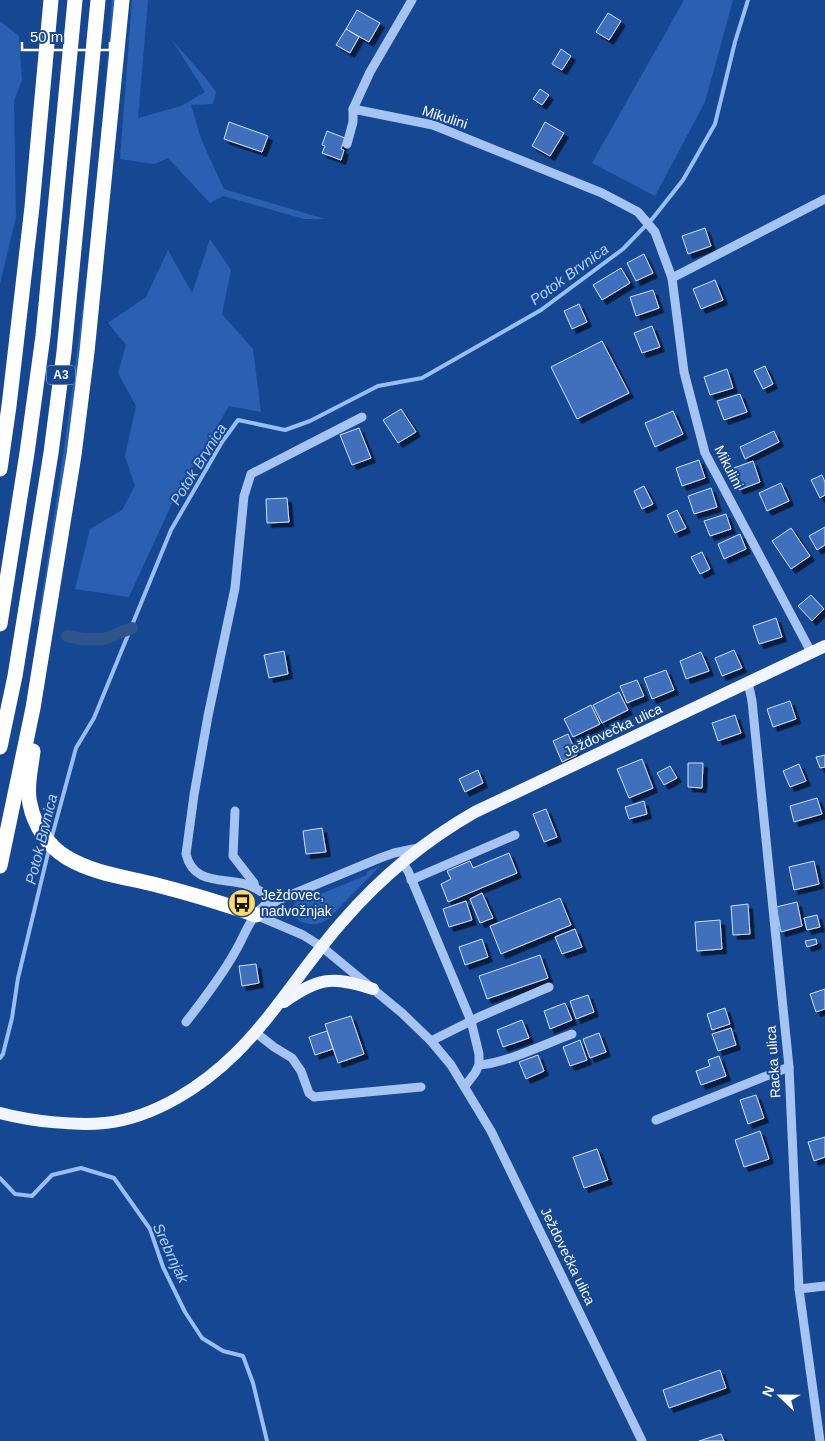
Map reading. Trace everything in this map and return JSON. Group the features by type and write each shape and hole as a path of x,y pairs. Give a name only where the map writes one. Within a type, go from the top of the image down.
{"highway":[{"path":"0,469 32,207 50,0"},
{"name":"A3","path":"0,624 26,463 43,336 75,0"},
{"name":"A3","path":"0,746 14,676 52,444 64,352 98,0"},
{"path":"0,866 33,708 59,554 88,352 122,0"},
{"path":"0,438 9,406"},
{"path":"33,708 37,728 31,769 29,798 31,810 46,839 64,856 98,871 208,898 256,915"}],"main road":[{"name":"Ježdovečka ulica","path":"4,1114 55,1122 106,1123 155,1109 198,1086 255,1032 322,946 356,906 418,848 445,829 475,812 825,646"},
{"path":"272,1011 293,996 322,981 343,981 373,989"}],"street":[{"path":"347,144 353,122 353,109 370,72 412,0"},
{"name":"Mikulini","path":"353,109 433,125 602,193 638,212 655,232 672,278 684,372 705,453 811,652"},
{"path":"672,278 825,199"},
{"path":"275,902 256,888 205,877 196,873 188,863 186,854 208,716 235,588 244,496 251,474 362,417"},
{"name":"Racka ulica","path":"748,682 752,700 788,1067 799,1289 820,1441"},
{"path":"235,811 233,856 256,888"},
{"path":"411,880 515,835"},
{"name":"Ježdovečka ulica","path":"256,915 264,906 380,858 418,848"},
{"path":"402,862 471,1021 479,1054 479,1065 465,1086"},
{"path":"186,1022 236,952 256,915 303,935 322,946"},
{"name":"Ježdovečka ulica","path":"322,946 402,1013 431,1041 465,1086 491,1131 642,1441"},
{"path":"431,1041 471,1021 549,987"},
{"path":"255,1032 292,1058 301,1071 309,1093 314,1098 420,1087"},
{"path":"479,1065 503,1059 572,1034"},
{"path":"656,1120 788,1067"},
{"path":"799,1289 825,1286"}],"shaded area":[{"path":"112,0 115,0 86,308 61,493 40,622 38,621 62,466 91,234"},
{"path":"132,0 148,0 138,118 181,106 205,92 172,40 216,92 213,104 191,105 201,139 224,189 325,219 304,219 223,196 210,203 168,158 154,164 120,159"},
{"path":"684,0 733,0 705,102 655,196 592,163"},
{"path":"0,21 19,36 22,80 14,101 16,217 0,284"},
{"path":"210,239 231,270 222,314 253,349 261,412 229,406 175,497 129,597 75,589 90,529 122,510 135,486 125,456 136,406 118,373 126,345 108,323 146,297 168,250 192,293"},
{"path":"380,866 328,919 314,924 299,921 294,910 297,900 301,902 367,875 366,872"}],"building":[{"path":"357,10 380,23 369,42 346,29"},
{"path":"608,13 621,21 609,40 596,32"},
{"path":"346,29 359,37 350,53 336,45"},
{"path":"561,49 571,56 562,70 552,64"},
{"path":"540,89 549,95 542,105 533,99"},
{"path":"229,122 268,136 262,152 224,139"},
{"path":"545,122 564,133 550,156 532,146"},
{"path":"327,131 345,138 341,149 344,150 341,160 322,153 325,146 322,145"},
{"path":"705,228 711,246 688,254 682,236"},
{"path":"644,254 653,273 636,281 627,263"},
{"path":"621,268 630,283 602,300 593,285"},
{"path":"715,280 723,300 701,309 693,289"},
{"path":"653,290 659,308 636,316 630,297"},
{"path":"579,304 587,322 572,329 564,311"},
{"path":"652,326 660,347 642,353 634,333"},
{"path":"602,341 629,393 577,419 551,367"},
{"path":"765,366 773,384 763,389 754,371"},
{"path":"727,369 733,388 710,395 704,377"},
{"path":"740,394 747,412 724,420 717,401"},
{"path":"401,409 416,432 398,443 383,420"},
{"path":"673,411 683,434 655,447 645,423"},
{"path":"359,428 371,458 352,465 340,435"},
{"path":"774,431 779,442 745,459 740,447"},
{"path":"699,460 705,478 682,486 676,468"},
{"path":"753,461 760,482 739,490 731,469"},
{"path":"822,475 825,482 825,495 820,498 811,480"},
{"path":"781,483 789,501 767,511 759,493"},
{"path":"644,486 653,504 642,509 634,491"},
{"path":"711,488 717,507 694,514 688,496"},
{"path":"287,498 289,522 267,523 266,499"},
{"path":"677,510 686,528 675,533 667,515"},
{"path":"726,514 731,529 710,536 704,521"},
{"path":"825,527 825,545 817,550 809,536"},
{"path":"791,528 810,556 791,569 772,541"},
{"path":"740,534 746,549 724,559 718,544"},
{"path":"702,552 710,569 700,574 691,557"},
{"path":"811,595 824,609 812,621 798,606"},
{"path":"776,618 782,637 759,644 753,626"},
{"path":"734,650 742,668 722,676 715,658"},
{"path":"284,651 288,674 269,678 264,655"},
{"path":"701,652 709,671 686,679 680,661"},
{"path":"666,670 674,690 652,699 644,678"},
{"path":"637,680 644,696 627,703 620,686"},
{"path":"619,692 628,710 602,723 593,705"},
{"path":"790,701 796,719 773,727 767,709"},
{"path":"591,705 600,724 573,737 564,719"},
{"path":"735,715 741,733 718,741 712,723"},
{"path":"568,734 577,755 562,762 553,741"},
{"path":"825,755 825,767 820,768 816,757"},
{"path":"642,759 653,788 629,798 617,769"},
{"path":"688,763 703,763 702,788 688,787"},
{"path":"799,764 806,781 790,787 783,771"},
{"path":"670,766 677,778 664,785 657,773"},
{"path":"478,770 483,783 465,792 459,779"},
{"path":"817,798 822,814 794,822 790,806"},
{"path":"644,801 647,814 629,819 625,807"},
{"path":"546,809 557,837 544,842 533,814"},
{"path":"322,828 326,852 306,854 303,831"},
{"path":"509,853 517,873 448,902 441,884 451,879 447,871 470,861 473,868"},
{"path":"814,861 819,884 794,890 789,867"},
{"path":"482,893 493,918 480,923 470,899"},
{"path":"560,898 571,925 501,954 490,926"},
{"path":"466,901 472,920 449,927 443,909"},
{"path":"797,902 802,926 781,932 776,907"},
{"path":"748,904 750,934 733,935 731,906"},
{"path":"817,915 820,927 807,930 804,918"},
{"path":"720,920 722,949 697,951 695,922"},
{"path":"575,929 582,947 562,954 555,937"},
{"path":"482,939 488,957 465,965 459,947"},
{"path":"816,939 817,944 807,947 805,941"},
{"path":"540,955 548,978 487,999 479,976"},
{"path":"256,964 259,983 242,986 239,966"},
{"path":"825,989 825,1009 816,1012 810,994"},
{"path":"588,995 594,1012 576,1019 570,1001"},
{"path":"565,1003 572,1020 550,1029 544,1011"},
{"path":"725,1008 730,1024 712,1030 707,1014"},
{"path":"351,1016 364,1054 338,1063 325,1024"},
{"path":"522,1020 529,1038 503,1047 497,1030"},
{"path":"731,1028 736,1045 718,1051 712,1034"},
{"path":"327,1031 333,1049 315,1055 309,1037"},
{"path":"599,1033 606,1052 590,1058 583,1039"},
{"path":"580,1040 587,1060 570,1066 563,1047"},
{"path":"538,1055 544,1071 526,1079 519,1062"},
{"path":"719,1056 726,1076 701,1085 696,1071 710,1066 708,1060"},
{"path":"756,1095 764,1118 748,1124 740,1100"},
{"path":"760,1131 769,1159 744,1167 735,1140"},
{"path":"825,1137 825,1157 814,1161 808,1142"},
{"path":"597,1149 608,1180 584,1188 573,1157"},
{"path":"720,1370 726,1388 669,1408 663,1390"},
{"path":"721,1434 724,1441 699,1441"}],"waterway":[{"name":"Potok Brvnica","path":"51,840 76,748 94,718 171,530 222,442 238,420 285,430 310,421 378,386 422,378 541,310 623,249 653,218 683,180 715,124 735,42 748,0"},
{"path":"67,636 82,639 104,639 132,628"},
{"name":"Potok Brvnica","path":"0,1058 3,1054 12,1018 18,978 49,849"},
{"name":"Srebrnjak","path":"0,1178 15,1194 32,1196 52,1175 81,1168 114,1178 150,1229 163,1267 185,1312 202,1338 223,1351 243,1356 253,1383 267,1441"}],"place":[{"name":"Ježdovec, nadvožnjak","path":"242,903"}]}
